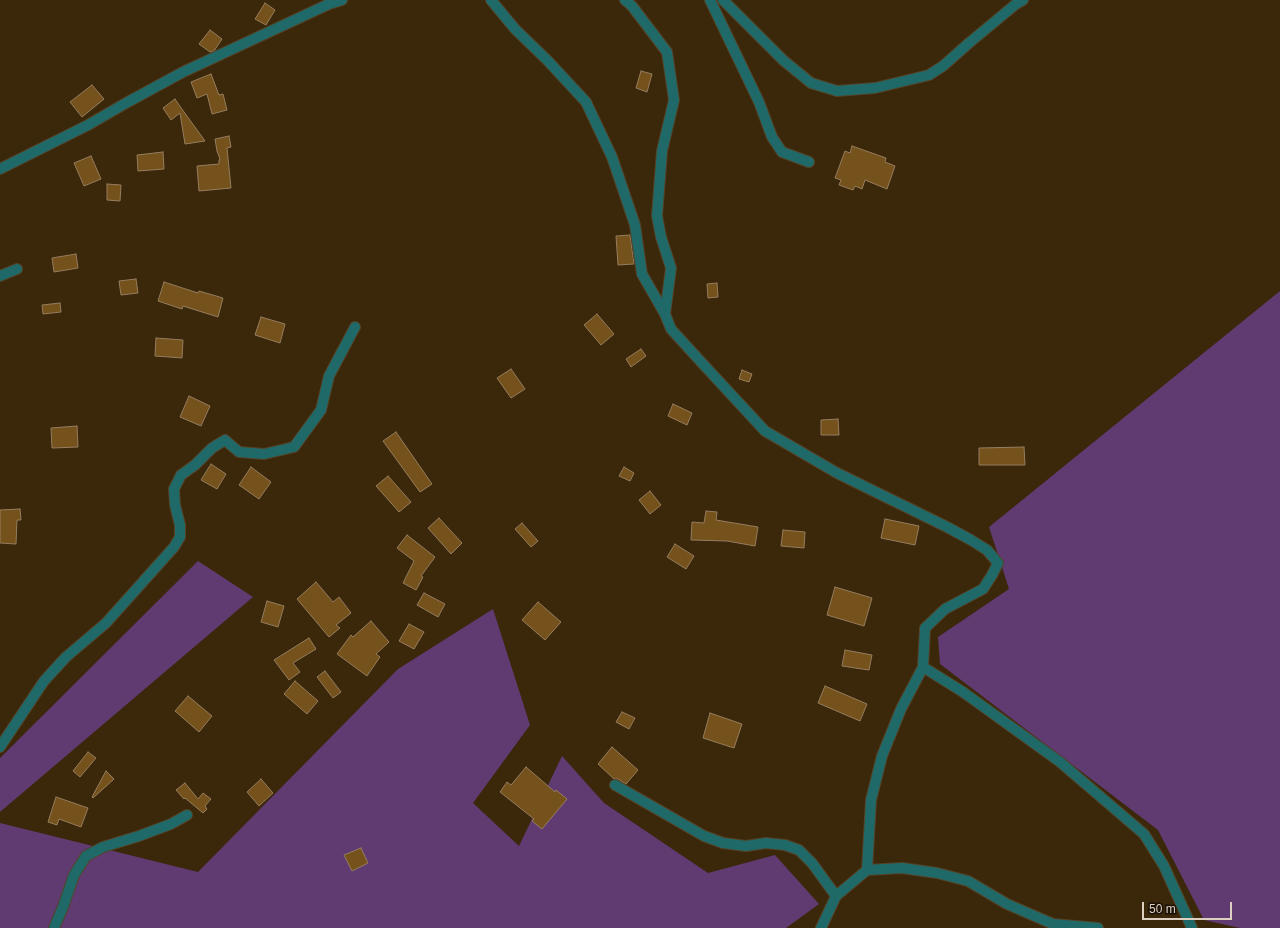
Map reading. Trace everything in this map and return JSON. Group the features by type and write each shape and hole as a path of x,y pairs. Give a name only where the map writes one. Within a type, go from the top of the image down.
{"street":[{"path":"0,169 88,125 183,72 329,4 342,0"},
{"path":"491,0 515,29 548,61 586,102 614,163 635,225 642,274 665,314 671,329 743,409 765,431 837,473 971,540 987,550 998,563 983,589 945,609 925,628 923,668 901,710 882,756 871,800 866,870"},
{"path":"625,0 632,6 667,52 674,100 662,151 657,216 661,237 670,268 665,314"},
{"path":"710,0 759,102 772,137 782,152 808,162"},
{"path":"723,0 783,60 811,83 837,91 875,88 929,76 943,66 1016,4 1023,0"},
{"path":"0,276 17,269"},
{"path":"0,747 44,681 66,657 106,623 174,547 180,537 180,525 175,505 174,489 181,475 195,465 212,448 225,440 239,452 264,454 294,448 321,410 329,376 355,327"},
{"path":"923,668 963,692 1060,762 1144,834 1164,866 1192,928"},
{"path":"615,785 704,836 723,843 746,846 766,843 785,845 799,850 812,863 836,896"},
{"path":"54,928 74,875 86,856 103,847 171,824 187,814"},
{"path":"821,928 836,896 866,870 902,868 937,873 968,881 1007,904 1053,924 1098,928"}],"shaded area":[{"path":"1280,291 1280,928 1240,928 1204,920 1158,830 940,664 938,637 1009,589 989,527"},
{"path":"198,561 253,597 0,812 0,758"},
{"path":"493,609 530,725 473,803 519,846 562,756 604,803 708,873 775,855 819,904 786,928 0,928 0,823 198,872 398,669"}],"building":[{"path":"265,3 275,10 266,25 255,19"},
{"path":"210,30 222,39 214,51 210,52 199,44"},
{"path":"641,71 652,74 647,92 636,88"},
{"path":"211,74 219,95 223,94 227,110 212,114 207,94 197,98 191,82"},
{"path":"92,85 104,99 82,117 70,102"},
{"path":"175,99 205,141 185,144 180,113 171,120 163,108"},
{"path":"229,136 231,147 227,148 231,188 199,191 197,166 219,164 220,159 215,139"},
{"path":"852,146 886,158 885,162 895,166 887,189 865,180 862,189 855,186 853,190 839,185 841,180 835,178 845,151 850,153"},
{"path":"163,152 164,169 138,171 137,155"},
{"path":"91,156 101,179 84,186 74,163"},
{"path":"107,184 121,185 120,201 107,200"},
{"path":"630,235 634,264 618,265 616,236"},
{"path":"76,254 78,268 54,272 52,258"},
{"path":"136,279 138,293 121,295 119,281"},
{"path":"164,282 198,293 199,291 223,298 218,317 183,306 182,309 158,301"},
{"path":"717,283 718,297 708,298 707,284"},
{"path":"60,303 61,312 43,314 42,305"},
{"path":"597,314 614,334 601,345 584,325"},
{"path":"261,317 285,324 280,343 255,335"},
{"path":"156,338 183,340 182,358 155,356"},
{"path":"641,349 646,356 631,367 626,359"},
{"path":"511,369 525,389 511,398 497,378"},
{"path":"742,370 752,374 749,382 739,379"},
{"path":"189,396 210,406 201,426 180,417"},
{"path":"673,404 692,413 687,425 668,416"},
{"path":"838,419 839,435 821,435 821,420"},
{"path":"77,426 78,447 52,448 51,428"},
{"path":"396,432 432,484 420,492 383,441"},
{"path":"1024,447 1025,465 979,465 979,448"},
{"path":"211,464 226,474 217,489 201,480"},
{"path":"251,467 271,482 259,499 239,485"},
{"path":"624,467 634,473 630,481 619,476"},
{"path":"388,476 411,502 399,512 376,486"},
{"path":"650,491 661,505 650,514 639,500"},
{"path":"20,509 21,520 17,520 16,544 0,543 0,510"},
{"path":"706,511 717,512 716,520 758,527 755,546 727,541 691,540 692,522 704,523"},
{"path":"439,518 462,543 451,554 428,528"},
{"path":"885,519 919,526 915,545 881,538"},
{"path":"522,523 538,541 531,547 515,529"},
{"path":"783,530 805,532 804,548 781,546"},
{"path":"407,535 435,557 421,576 423,577 416,590 403,583 414,561 397,548"},
{"path":"675,544 694,556 686,569 667,557"},
{"path":"316,582 333,602 339,597 351,613 336,625 340,628 329,637 297,599"},
{"path":"835,587 872,598 864,626 827,615"},
{"path":"424,593 445,604 438,617 417,605"},
{"path":"267,601 284,606 278,627 261,622"},
{"path":"538,602 561,622 545,640 522,620"},
{"path":"371,621 389,642 376,654 380,657 367,676 337,654 351,635 353,637"},
{"path":"409,624 424,632 414,649 399,641"},
{"path":"309,638 316,649 293,663 300,672 289,680 274,660"},
{"path":"845,650 872,655 869,670 842,666"},
{"path":"325,671 341,692 333,698 317,677"},
{"path":"295,681 318,701 307,714 284,694"},
{"path":"825,686 867,704 860,721 818,703"},
{"path":"188,696 212,716 199,732 175,711"},
{"path":"622,712 635,718 629,729 616,722"},
{"path":"710,713 742,724 734,748 703,738"},
{"path":"612,747 638,770 626,784 618,779 614,779 598,764"},
{"path":"88,752 96,758 80,777 73,771"},
{"path":"526,767 555,792 556,790 567,799 542,829 532,821 534,819 500,792 507,782 511,785"},
{"path":"106,771 114,779 93,798 92,797"},
{"path":"261,779 273,793 259,806 247,792"},
{"path":"185,783 198,799 203,793 211,799 205,806 207,809 203,813 185,798 184,799 176,790"},
{"path":"56,797 88,808 81,827 59,819 57,825 48,822"},
{"path":"361,848 368,863 352,871 344,855"}]}
